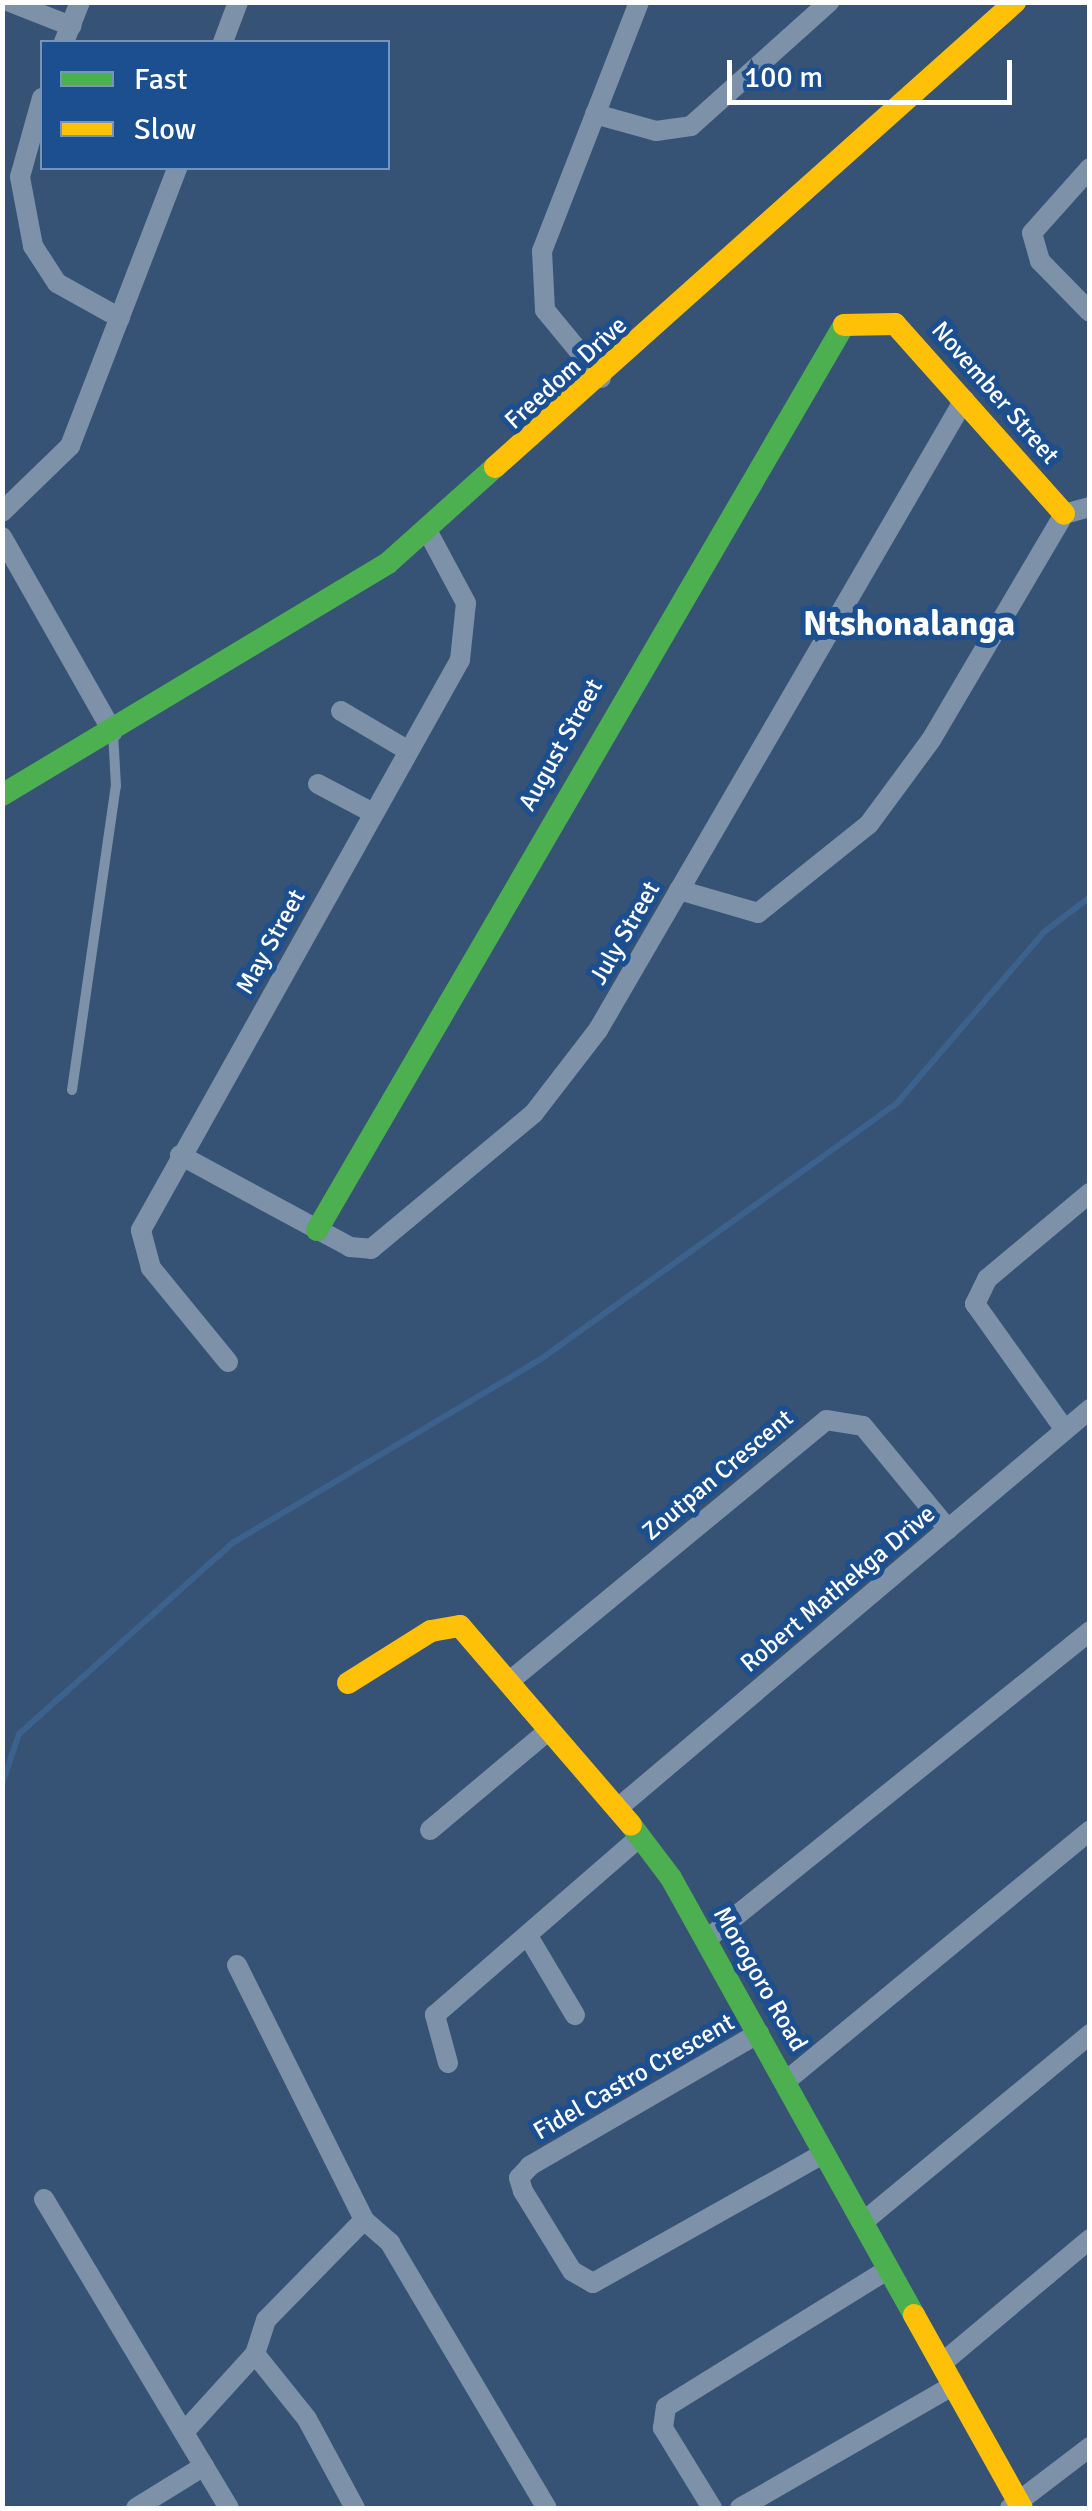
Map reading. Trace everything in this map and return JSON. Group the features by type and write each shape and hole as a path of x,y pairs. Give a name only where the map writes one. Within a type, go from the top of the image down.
{"street":[{"path":"10,2 68,34 80,2"},
{"path":"225,40 238,2"},
{"path":"602,378 540,290 542,250 639,2"},
{"path":"594,114 656,131 690,126 828,2"},
{"name":"Freedom Drive","path":"2,795 331,603 428,532 1015,2"},
{"path":"40,105 20,177 32,246 57,283 120,318"},
{"path":"1090,168 1032,232 1040,261 1090,312"},
{"path":"2,512 62,460 175,170"},
{"name":"November Street","path":"879,317 903,330 1064,514"},
{"name":"August Street","path":"317,1230 806,366 843,324 879,317"},
{"name":"July Street","path":"180,1155 350,1247 379,1246 534,1113 598,1030 964,400"},
{"path":"678,890 758,913 869,824 931,740 1064,514 1090,507"},
{"name":"May Street","path":"228,1362 141,1244 145,1216 373,813 467,634 462,588 428,532"},
{"path":"2,537 113,732"},
{"path":"341,712 407,750"},
{"path":"318,784 373,813"},
{"path":"1065,1430 983,1327 975,1304 987,1278 1090,1193"},
{"name":"Robert Mathekga Drive","path":"618,1808 1090,1409"},
{"name":"Zoutpan Crescent","path":"511,1680 826,1420 863,1426 948,1529"},
{"name":"Morogoro Road","path":"348,1683 453,1625 511,1680 618,1808 706,1940 1017,2507"},
{"path":"706,1940 1090,1630"},
{"path":"430,1830 549,1730"},
{"path":"786,2081 1090,1830"},
{"path":"448,2062 435,2015 640,1837"},
{"path":"528,1936 575,2015"},
{"path":"237,1965 364,2220 390,2243 547,2508"},
{"name":"Fidel Castro Crescent","path":"759,2033 530,2166 519,2178 523,2191 572,2272 593,2282 825,2153"},
{"path":"863,2222 1090,2034"},
{"path":"44,2199 229,2508"},
{"path":"185,2431 255,2354 266,2320 364,2220"},
{"path":"940,2364 1090,2239"},
{"path":"712,2508 663,2428 666,2407 887,2270"},
{"path":"255,2354 307,2419 355,2508"},
{"path":"740,2508 952,2386"},
{"path":"1017,2507 1090,2447"},
{"path":"136,2508 204,2466"}],"lane":[{"path":"72,1090 117,776 113,732"}],"waterway":[{"path":"2,1784 19,1734 234,1542 541,1359 897,1103 1044,932 1090,897"}],"traffic: fast":[{"path":"317,1230 844,325"},
{"path":"2,795 388,563 495,467"},
{"path":"631,1825 671,1878 914,2315"}],"traffic: slow":[{"path":"495,467 1015,2"},
{"path":"844,325 895,324 1064,514"},
{"path":"348,1683 431,1631 460,1626 631,1825"},
{"path":"914,2315 1022,2508"}],"district":[{"name":"Ntshonalanga","path":"909,624"}]}
